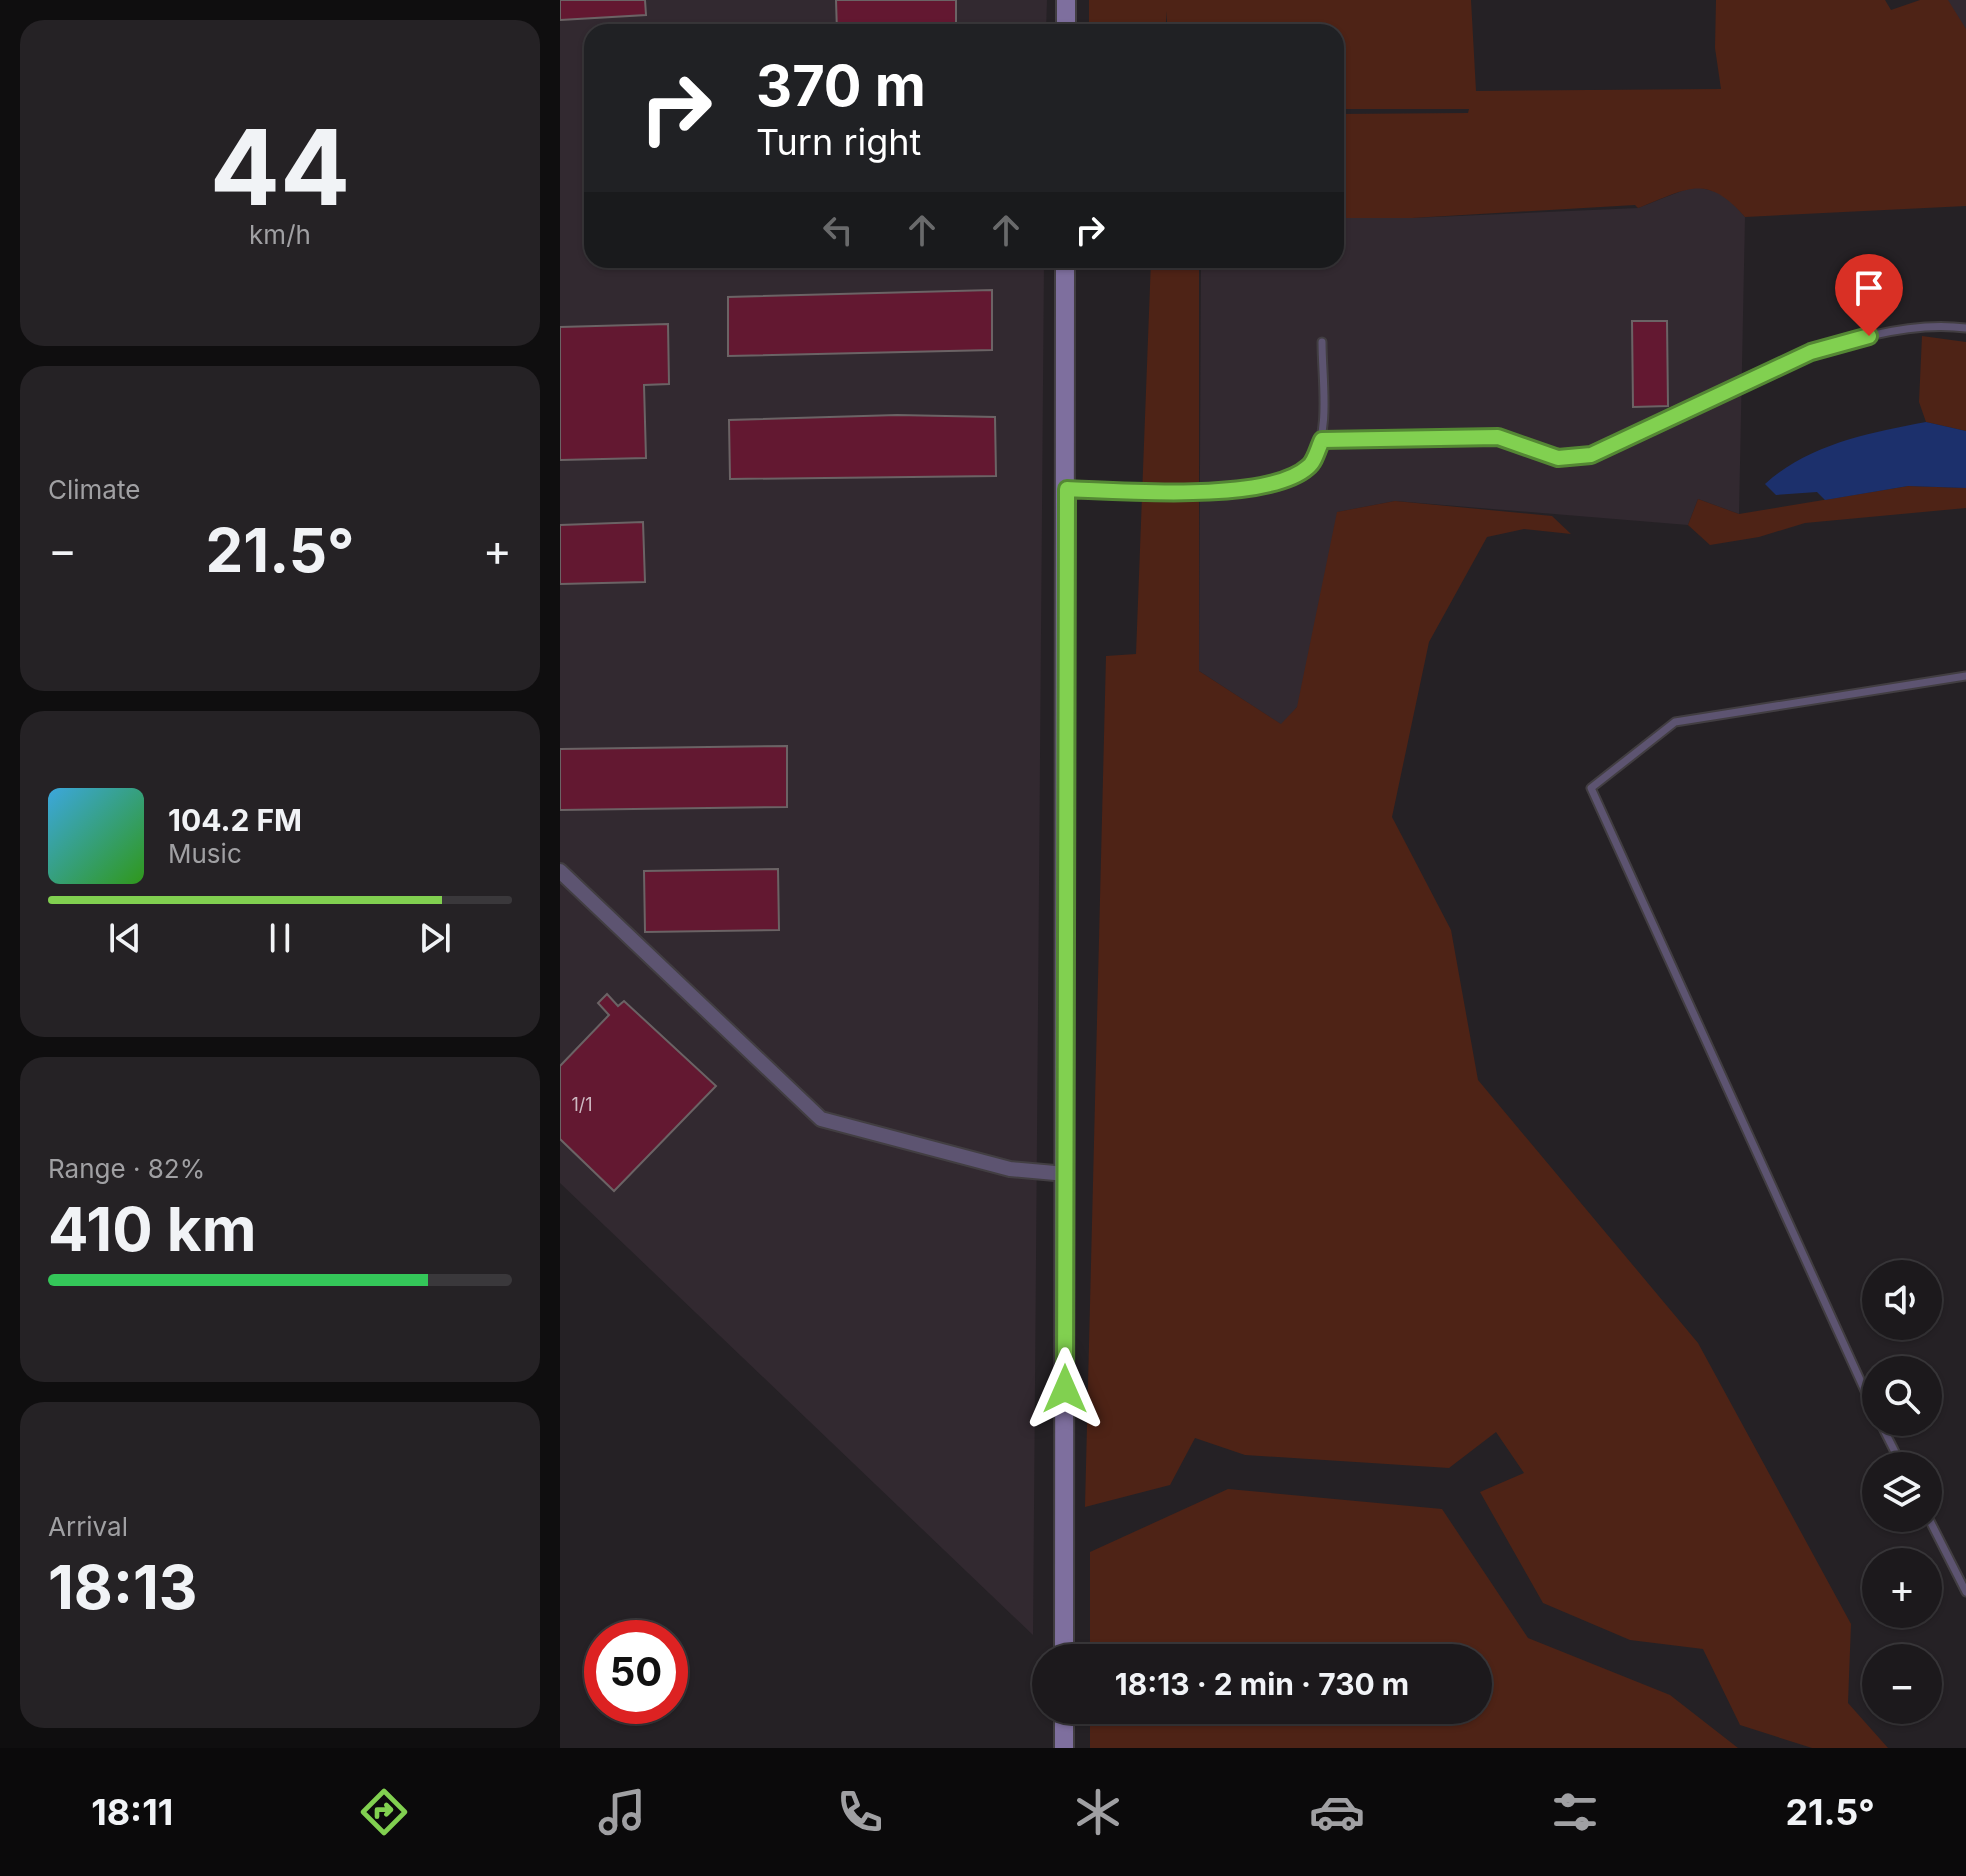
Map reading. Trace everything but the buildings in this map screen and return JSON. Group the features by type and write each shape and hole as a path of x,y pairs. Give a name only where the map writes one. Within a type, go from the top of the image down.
{"main road":[{"path":"1066,0 1066,24"},
{"path":"1064,1644 1065,268"},
{"path":"1064,1724 1064,1748"}],"street":[{"path":"560,871 821,1119 1010,1169 1066,1174"}],"lane":[{"path":"1322,440 1498,437 1558,458 1591,455 1811,352 1869,336 1938,324 1966,328"},
{"path":"1067,489 1191,493 1285,480 1310,466 1322,440 1322,342"},
{"path":"1862,1384 1591,788 1675,722 1966,676"},
{"path":"1936,1532 1966,1592"}],"shaded area":[{"path":"560,0 1047,0 1046,24 584,24 584,268 1044,268 1033,1635 560,1183"},
{"path":"1089,0 1471,0 1476,91 1721,89 1715,48 1716,0 1885,0 1891,10 1920,0 1948,0 1966,29 1966,206 1745,217 1719,194 1695,188 1638,208 1635,205 1412,218 1344,218 1344,114 1468,113 1469,109 1344,109 1344,24 1167,24 1167,11 1166,24 1089,24"},
{"path":"1940,0 1966,0 1966,36"},
{"path":"1694,186 1725,194 1745,217 1739,514 1698,499 1688,525 1395,501 1338,512 1298,706 1282,725 1199,671 1201,268 1344,268 1344,218 1638,208"},
{"path":"1151,268 1199,268 1199,671 1281,724 1297,707 1337,512 1395,501 1552,516 1571,534 1524,529 1487,537 1429,642 1392,817 1451,930 1478,1080 1698,1343 1851,1624 1848,1703 1862,1719 1862,1724 1867,1724 1888,1748 1812,1748 1740,1725 1703,1649 1630,1640 1543,1603 1480,1492 1524,1473 1496,1432 1449,1468 1245,1455 1195,1438 1170,1485 1085,1507 1106,656 1136,654"},
{"path":"1922,336 1966,342 1966,431 1926,422 1919,402"},
{"path":"1908,486 1966,488 1966,508 1805,523 1759,537 1710,545 1688,525 1698,499 1739,514"},
{"path":"1228,1489 1442,1509 1528,1638 1670,1695 1738,1748 1090,1748 1090,1724 1492,1724 1492,1644 1090,1644 1090,1552"}],"water":[{"path":"1926,422 1966,431 1966,488 1908,486 1825,500 1817,492 1776,495 1765,484 1782,470 1820,450 1862,436"}],"route":[{"path":"1065,1389 1067,489 1191,493 1285,480 1310,466 1322,440 1498,437 1558,458 1591,455 1811,352 1869,336"}]}
